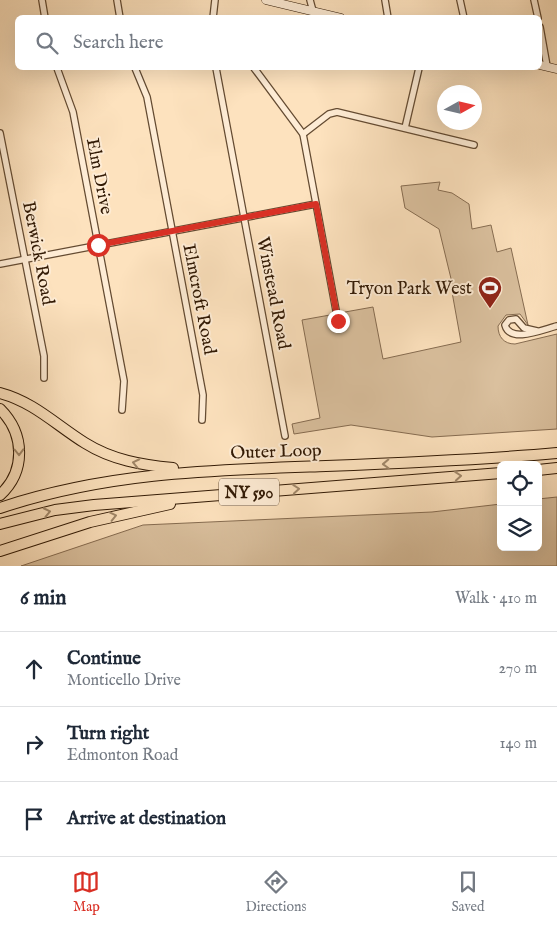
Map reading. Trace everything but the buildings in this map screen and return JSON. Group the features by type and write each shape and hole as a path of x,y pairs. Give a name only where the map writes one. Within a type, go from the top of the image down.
{"highway":[{"path":"0,393 35,406 82,441 111,456 146,465 219,470"},
{"path":"0,409 14,427 20,450 16,472 0,495"},
{"name":"Outer Loop","path":"0,508 100,482 149,474 432,462 557,454"},
{"path":"542,470 557,468"},
{"name":"NY 590","path":"0,524 40,513 84,506 497,473"},
{"path":"0,551 100,519 224,494"}],"main road":[{"path":"266,0 330,15"},
{"path":"544,66 557,69"}],"street":[{"path":"42,0 44,15"},
{"path":"117,0 120,15"},
{"path":"215,0 215,15"},
{"path":"310,0 313,11"},
{"path":"385,0 388,15"},
{"path":"460,0 463,15"},
{"path":"534,0 537,15"},
{"path":"542,46 544,66"},
{"name":"Elm Drive","path":"58,70 73,112 124,381 122,410"},
{"name":"Elmcroft Road","path":"136,70 147,98 203,395 202,420"},
{"name":"Winstead Road","path":"216,70 285,436"},
{"path":"256,70 304,134 338,321"},
{"path":"405,128 420,70"},
{"path":"304,134 334,112 474,145"},
{"name":"Berwick Road","path":"0,133 44,356 44,378"},
{"path":"0,264 316,204"},
{"path":"537,331 524,328 516,319 509,320 505,325 510,333 515,335 537,331 557,326"}],"shaded area":[{"name":"Tryon Park West","path":"440,182 438,190 452,193 469,204 472,229 491,225 497,252 511,248 528,325 520,314 506,315 498,326 502,339 508,343 515,344 557,334 557,429 432,437 351,425 294,434 292,424 320,418 302,320 330,315 332,322 346,319 345,312 373,307 383,359 461,342 452,292 454,291 439,229 405,208 401,186"},
{"path":"557,497 557,566 21,566 143,525 432,512 497,504 497,551 542,551 542,499"}],"place":[{"name":"Tryon Park West","path":"490,309"}],"route":[{"path":"98,245 316,204 338,321"}]}
